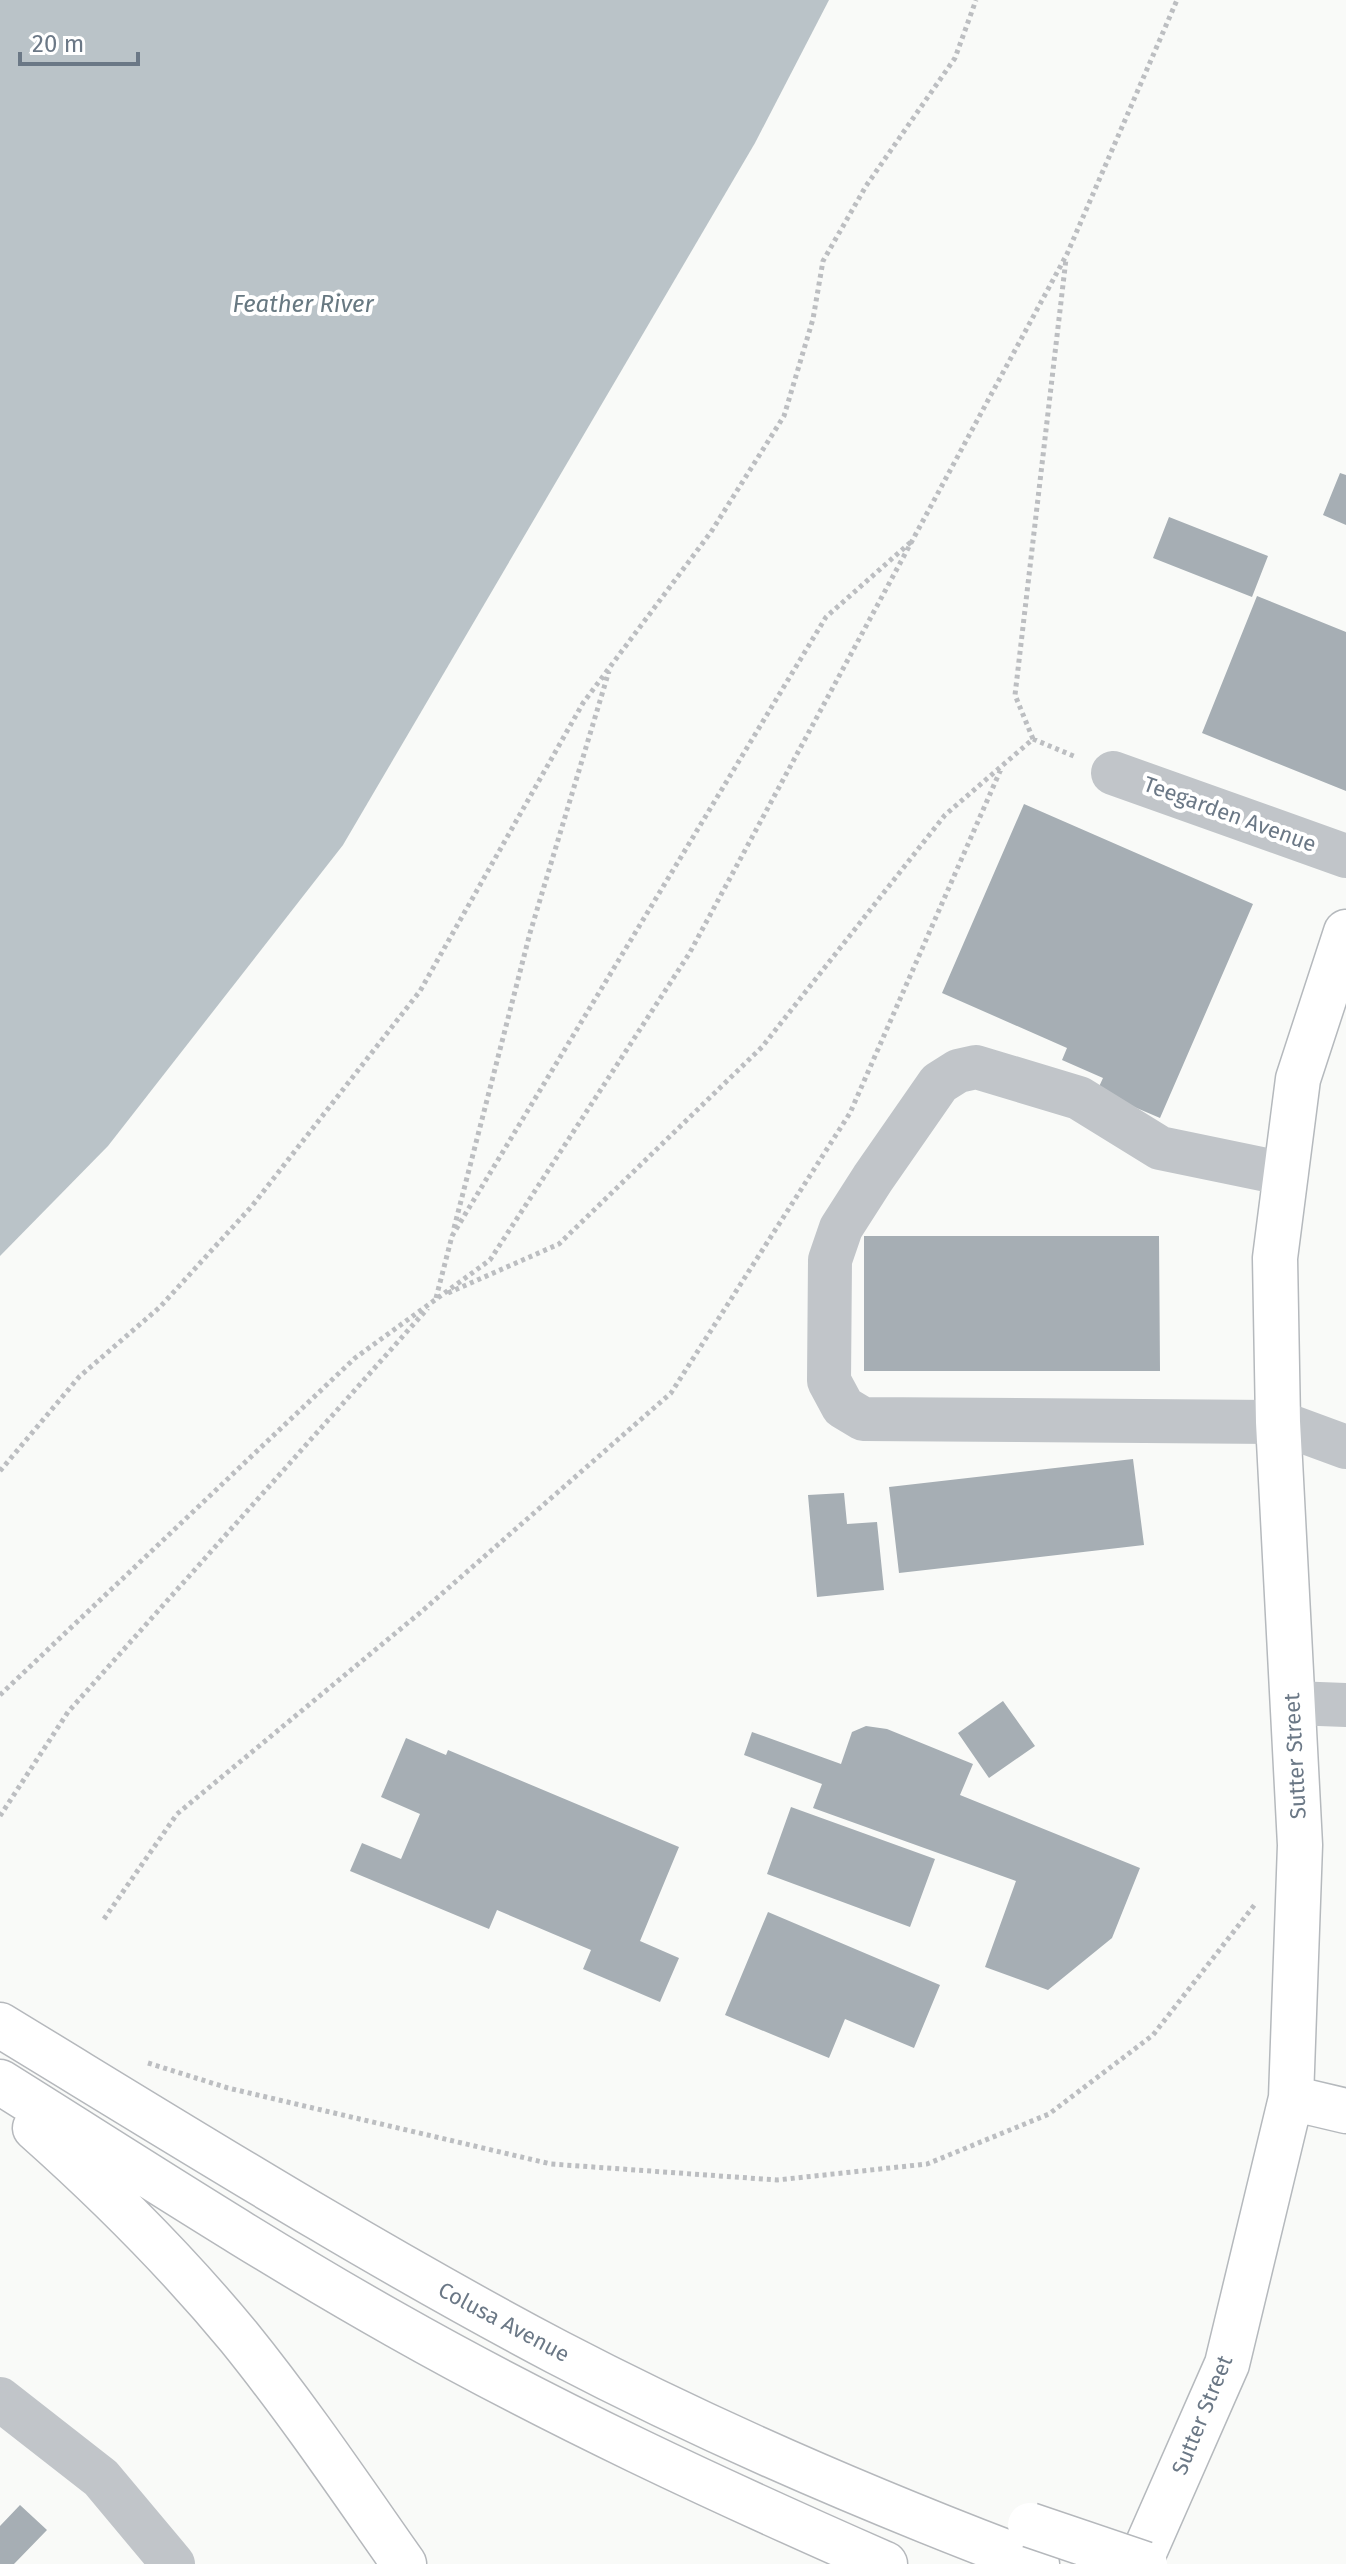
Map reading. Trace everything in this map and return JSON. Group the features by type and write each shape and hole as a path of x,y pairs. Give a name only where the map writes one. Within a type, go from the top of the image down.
{"main road":[{"name":"Sutter Street","path":"1139,2564 1227,2364 1291,2098 1300,1845 1278,1422 1275,1258 1298,1079 1346,932"},
{"name":"Colusa Avenue","path":"0,2025 277,2194 463,2301 611,2379 760,2450 1030,2549 1145,2564"},
{"path":"0,2082 241,2233 395,2325 514,2390 738,2499 885,2564"},
{"path":"0,2097 119,2205 239,2337 293,2406 404,2564"},
{"path":"1291,2098 1346,2111"}],"street":[{"name":"Teegarden Avenue","path":"1113,773 1346,856"},
{"path":"1286,1174 1160,1148 1079,1098 976,1067 958,1071 939,1083 841,1228 830,1260 829,1381 843,1407 863,1419 1278,1422 1346,1447"},
{"path":"1293,1703 1346,1705"},
{"path":"0,2399 101,2478 173,2564"}],"path":[{"path":"0,1471 79,1377 160,1307 252,1206 420,991 583,703 711,532 784,416 813,319 823,261 866,186 955,58 976,0"},
{"path":"0,1695 355,1358 490,1260 689,954 1067,254 1177,0"},
{"path":"1067,254 1015,695 1033,739 1113,773"},
{"path":"452,1236 826,617 915,538"},
{"path":"436,1299 530,933 610,667"},
{"path":"0,1816 68,1712 436,1299 559,1244 762,1047 945,815 1033,739"},
{"path":"104,1919 177,1814 421,1612 671,1393 850,1113 1002,768"},
{"path":"137,2060 228,2088 551,2164 777,2180 927,2164 1049,2114 1153,2035 1258,1900"}],"water":[{"name":"Feather River","path":"0,0 829,0 755,143 343,845 108,1146 0,1256"}],"building":[{"path":"1340,473 1346,475 1346,525 1323,515"},
{"path":"1169,517 1268,556 1252,597 1153,558"},
{"path":"1257,596 1346,632 1346,791 1202,733"},
{"path":"1024,804 1253,904 1160,1118 1097,1091 1103,1078 1062,1060 1067,1048 942,993"},
{"path":"864,1236 1159,1236 1160,1371 864,1371"},
{"path":"1133,1459 1144,1545 899,1573 889,1487"},
{"path":"844,1493 847,1524 877,1522 884,1590 817,1597 808,1495"},
{"path":"1003,1701 1035,1746 989,1778 958,1733"},
{"path":"866,1726 887,1729 973,1764 960,1795 1140,1868 1112,1938 1048,1990 985,1967 1016,1881 813,1808 822,1784 744,1755 752,1732 841,1764 852,1732"},
{"path":"406,1738 446,1755 448,1750 679,1847 640,1941 679,1958 660,2002 583,1969 591,1950 497,1910 489,1929 350,1871 362,1843 401,1859 420,1814 381,1797"},
{"path":"791,1807 935,1859 910,1927 767,1874"},
{"path":"768,1912 940,1985 914,2048 845,2019 829,2058 725,2015"},
{"path":"20,2505 47,2530 14,2564 0,2564 0,2526"}]}
